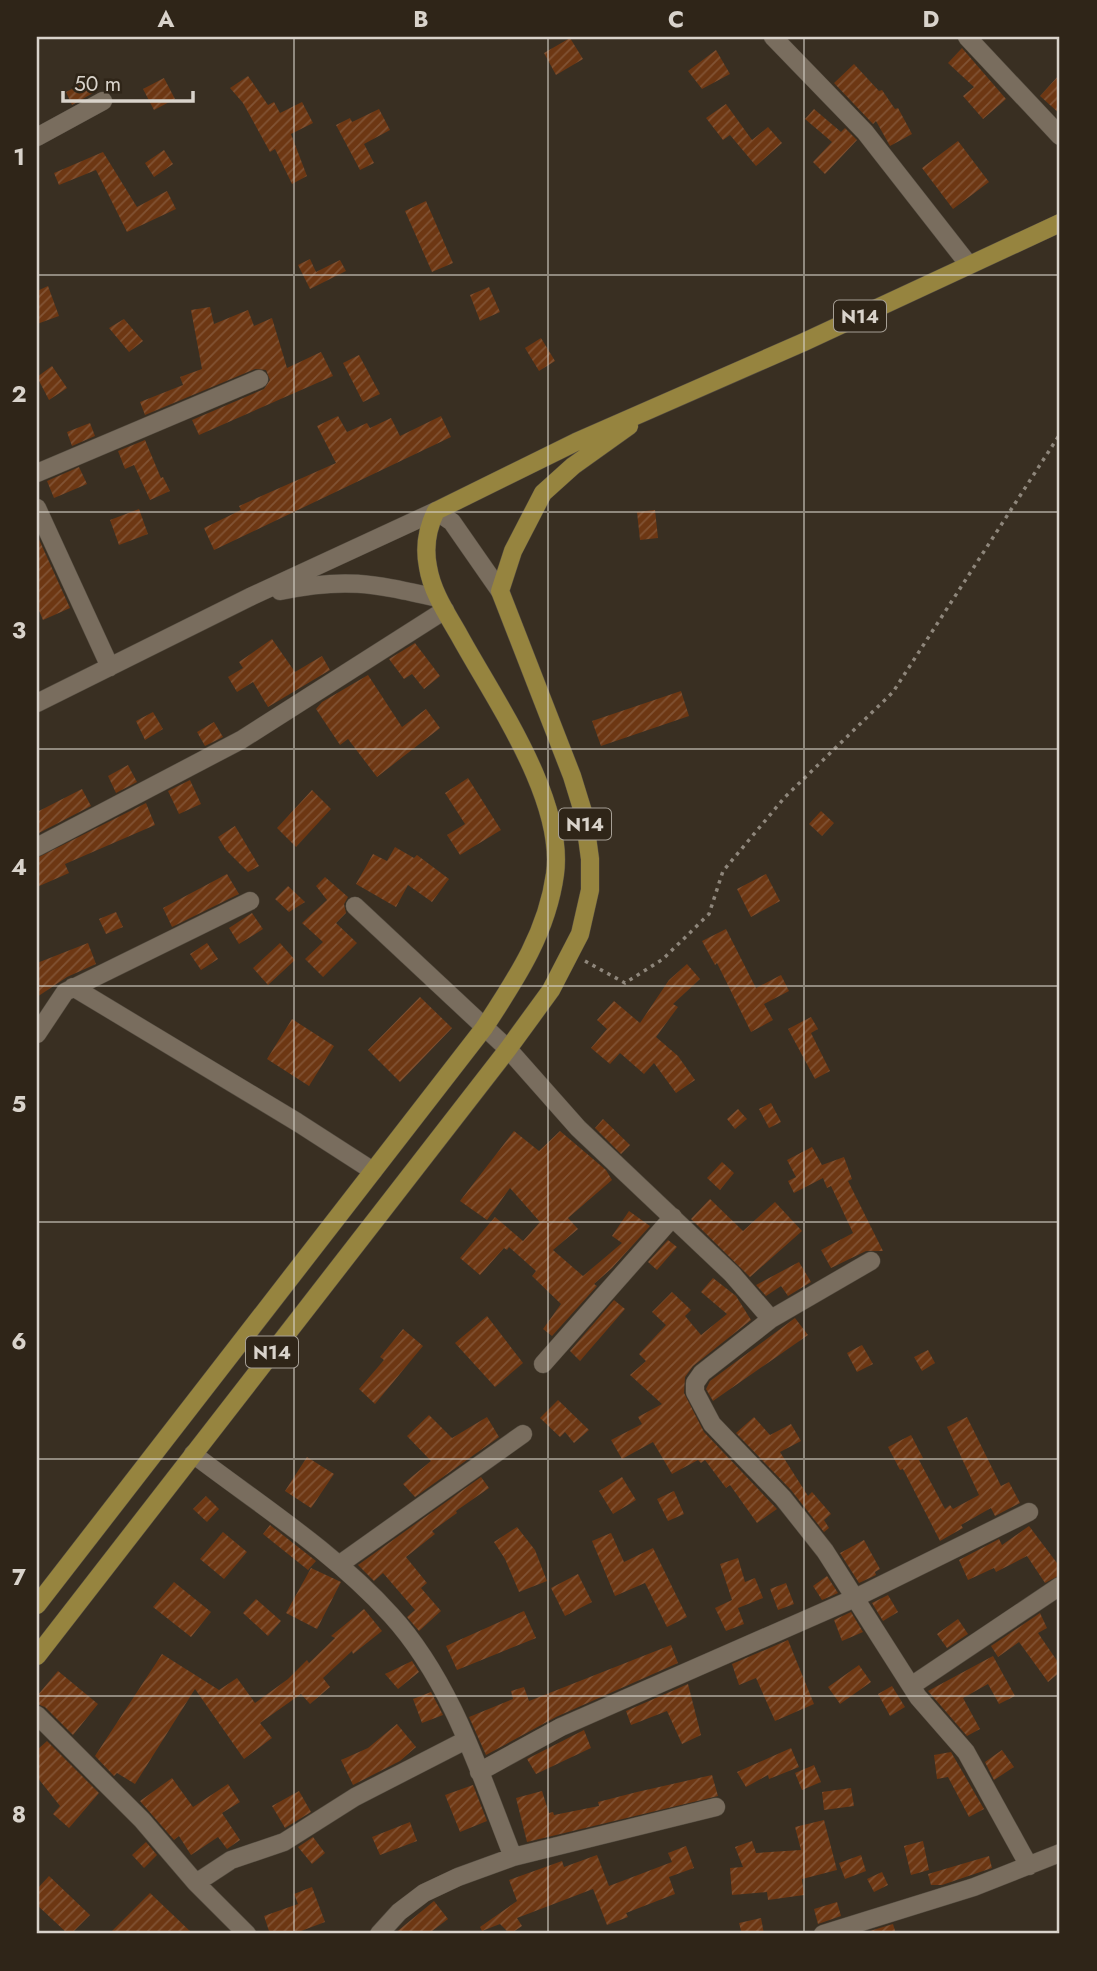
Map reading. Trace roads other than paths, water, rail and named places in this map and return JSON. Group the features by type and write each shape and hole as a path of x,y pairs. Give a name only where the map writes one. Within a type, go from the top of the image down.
{"main road":[{"name":"N14","path":"37,1605 484,1028 527,963 547,916 556,872 553,839 545,802 530,763 441,604 428,567 426,549 428,528 436,511 658,405 1060,223"},
{"name":"N14","path":"37,1656 508,1049 551,990 576,940 590,890 590,859 584,815 572,776 500,592 513,551 543,493 573,466 658,405"}],"street":[{"path":"773,37 865,132 968,265"},
{"path":"967,37 1060,135"},
{"path":"37,138 103,101"},
{"path":"37,473 259,379"},
{"path":"37,508 110,667"},
{"path":"37,703 250,597 436,511 452,522 500,592"},
{"path":"250,597 320,583 353,581 441,604"},
{"path":"37,847 241,740 441,604"},
{"path":"37,1034 48,1013 65,992 73,987 250,901"},
{"path":"355,906 508,1049 578,1128 733,1274 771,1319"},
{"path":"73,987 298,1122 373,1171"},
{"path":"543,1364 673,1217"},
{"path":"871,1261 771,1319 702,1373 695,1383 695,1392 712,1424 783,1498 825,1551 933,1718 966,1752 1029,1866"},
{"path":"340,1564 523,1434"},
{"path":"192,1454 340,1564 393,1617 437,1681 466,1740 513,1857"},
{"path":"479,1772 561,1727 855,1598 1029,1512"},
{"path":"911,1686 1060,1586"},
{"path":"37,1715 142,1820 197,1883 247,1934"},
{"path":"197,1883 231,1860 284,1842 355,1797 466,1740"},
{"path":"379,1934 399,1912 424,1893 513,1857 716,1807"},
{"path":"823,1934 1029,1866 1060,1853"}]}
